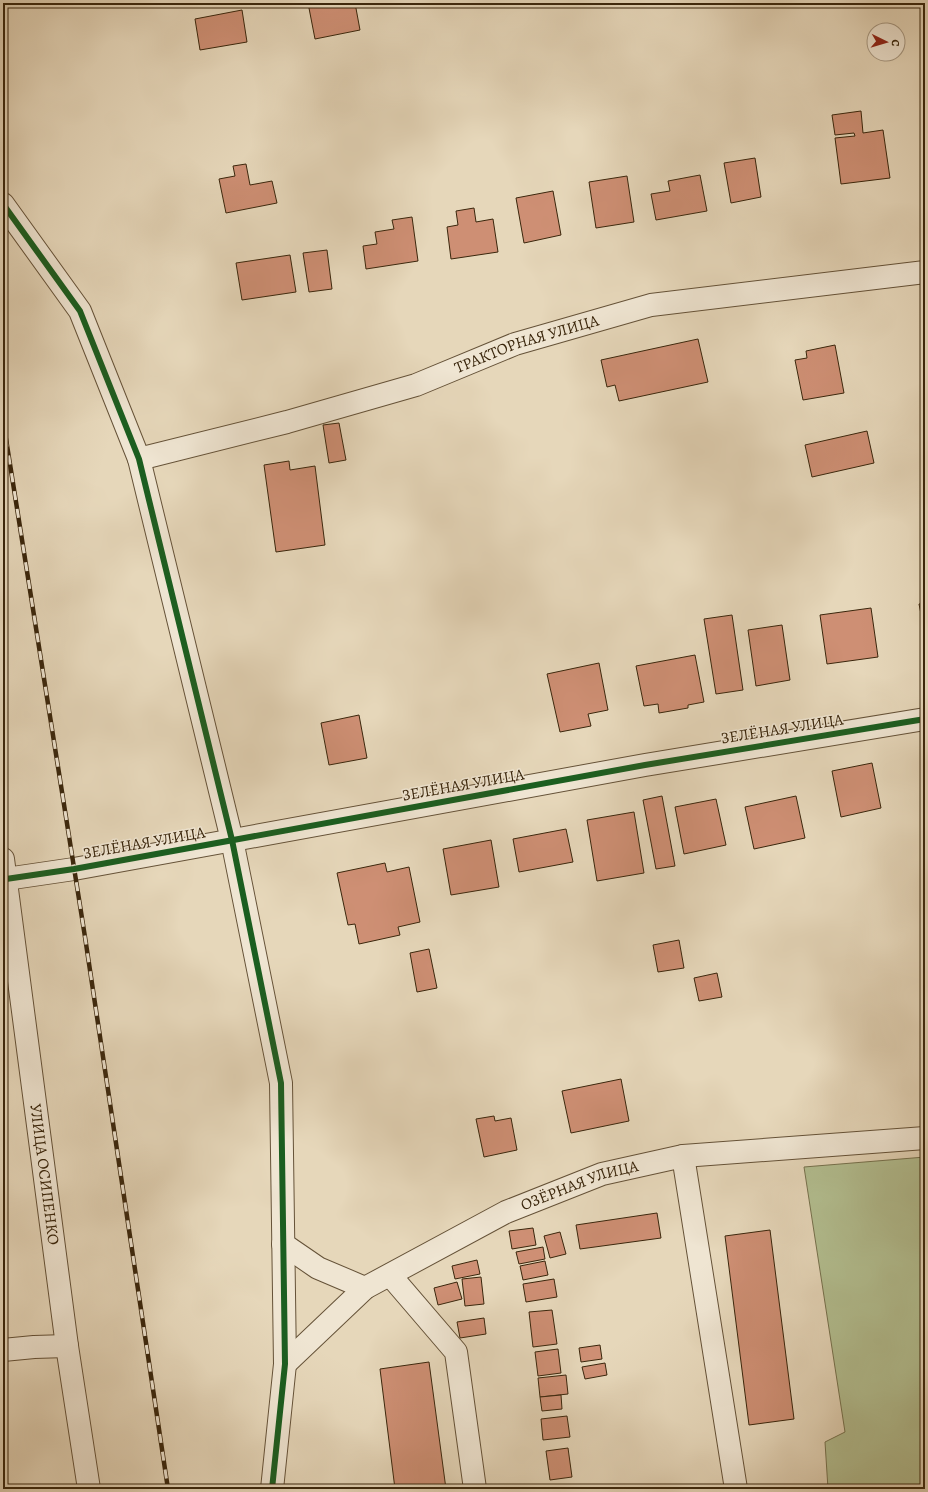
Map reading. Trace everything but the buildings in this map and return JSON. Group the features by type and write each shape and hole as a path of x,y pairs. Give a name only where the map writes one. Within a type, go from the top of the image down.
{"street":[{"path":"3,204 80,311 139,460 232,840 281,1083 285,1364 272,1489"},
{"name":"ТРАКТОРНАЯ УЛИЦА","path":"139,460 287,422 416,385 515,344 651,305 925,272"},
{"name":"ЗЕЛЁНАЯ УЛИЦА","path":"4,869 74,869 645,765 925,719"},
{"name":"УЛИЦА ОСИПЕНКО","path":"4,869 67,1346 89,1489"},
{"name":"ОЗЁРНАЯ УЛИЦА","path":"285,1364 365,1288 506,1212 602,1174 683,1156 925,1138"},
{"path":"683,1156 736,1489"},
{"path":"283,1244 318,1268 365,1288"},
{"path":"390,1275 456,1352 475,1489"},
{"path":"3,1350 67,1346"}],"green space":[{"path":"925,1157 925,1489 828,1489 825,1442 845,1432 804,1167"}],"railway":[{"path":"3,420 85,937 168,1489"}],"cycle path":[{"path":"3,204 80,311 139,459 232,840 281,1083 285,1364 272,1489"},
{"path":"6,879 74,869 645,765 925,719"}]}
